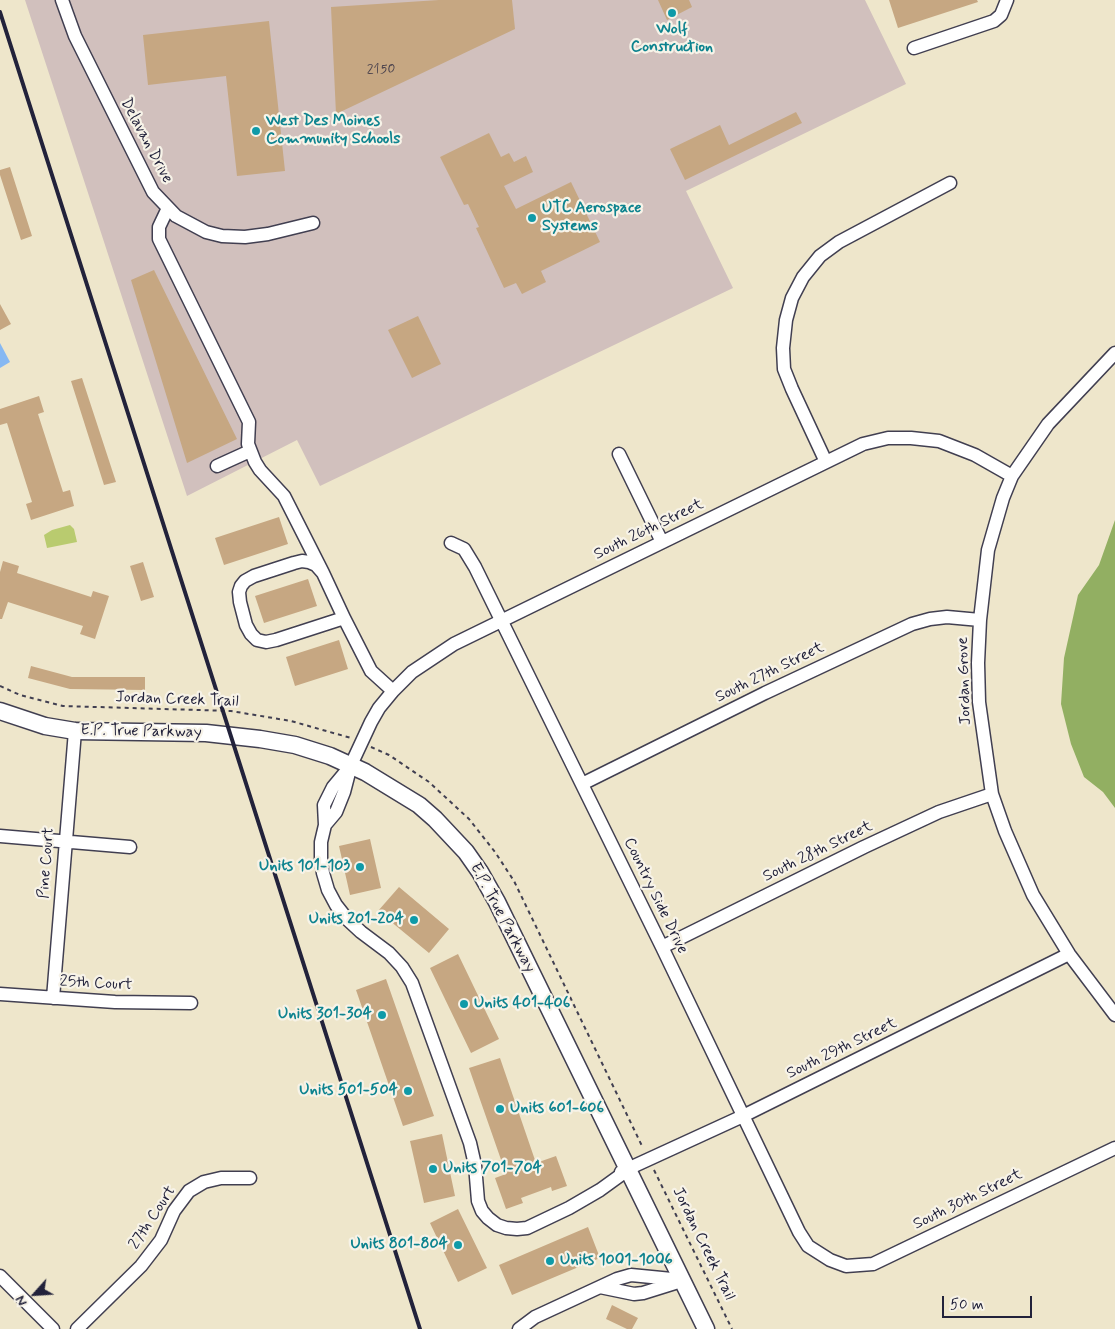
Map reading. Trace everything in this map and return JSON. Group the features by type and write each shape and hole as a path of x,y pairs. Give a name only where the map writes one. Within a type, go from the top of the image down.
{"main road":[{"name":"E.P. True Parkway","path":"0,711 45,726 75,731 206,733 260,738 312,750 351,765 373,776 419,805 458,843 480,872 498,902 706,1329"}],"street":[{"name":"Delavan Drive","path":"62,0 75,36 152,192 176,216 199,228 222,236 253,236 313,223"},
{"path":"914,48 994,21 1001,15 1007,0"},
{"path":"826,462 784,369 783,348 786,320 792,298 803,277 820,256 839,242 950,183"},
{"path":"168,208 160,227 160,239 249,422 248,444 250,451 260,470 284,496 371,671 392,691"},
{"name":"Jordan Grove","path":"1115,353 1048,424 1012,476 1003,498 988,550 980,620 978,663 979,702 992,794 1005,831 1033,896 1069,954 1115,1016"},
{"name":"South 26th Street","path":"324,825 336,812 344,792 351,765 371,722 392,691 412,672 454,644 863,444 888,438 939,441 974,455 1012,476"},
{"path":"217,466 250,451"},
{"path":"619,454 662,542"},
{"name":"Country Side Drive","path":"451,543 464,548 475,567 662,947 799,1232 808,1246 832,1260"},
{"path":"323,573 316,565 302,561 254,576 245,581 240,586 239,592 246,624 251,634 257,640 266,642 344,618"},
{"name":"South 27th Street","path":"582,784 765,693 912,624 947,617 980,620"},
{"name":"Pine Court","path":"53,998 75,731"},
{"name":"South 28th Street","path":"662,947 939,812 992,794"},
{"name":"South 29th Street","path":"324,825 322,842 323,873 328,890 336,905 349,922 389,953 402,967 412,983 420,1000 470,1143 475,1165 478,1201 482,1211 488,1218 497,1225 506,1228 517,1229 532,1226 577,1202 599,1180 629,1169 743,1116 1069,954"},
{"path":"0,836 130,847"},
{"name":"25th Court","path":"0,994 116,1002 191,1003"},
{"name":"South 30th Street","path":"832,1260 846,1266 873,1264 1115,1148"},
{"name":"27th Court","path":"77,1329 141,1266 161,1240 174,1211 189,1191 204,1182 221,1178 250,1178"},
{"path":"519,1329 535,1317 631,1275 682,1280"},
{"path":"0,1276 53,1329"},
{"path":"600,1287 634,1294 643,1293 682,1280"}],"path":[{"name":"Jordan Creek Trail","path":"0,686 20,695 63,706 231,711 291,721 353,738"},
{"name":"Jordan Creek Trail","path":"654,1169 732,1329"}],"shaded area":[{"path":"25,0 865,0 906,84 686,191 733,288 320,486 297,440 187,496"}],"green space":[{"path":"1115,520 1115,808 1103,792 1084,777 1071,744 1061,704 1064,658 1078,595 1099,565"},
{"path":"70,525 74,529 77,542 47,548 44,535 52,530"}],"water":[{"path":"0,343 10,362 0,368"}],"building":[{"path":"439,0 512,0 515,29 336,114 331,7"},
{"name":"Wolf Construction","path":"658,0 689,0 692,7 667,20"},
{"path":"889,0 977,0 978,2 898,28"},
{"name":"West Des Moines Community Schools","path":"269,21 285,171 237,176 226,76 148,85 143,35"},
{"path":"796,112 802,123 685,180 670,149 720,125 729,145"},
{"name":"UTC Aerospace Systems","path":"489,133 501,157 509,153 514,162 526,156 533,172 504,186 516,209 571,182 600,242 541,271 546,282 522,294 516,283 504,288 476,228 479,227 468,204 464,205 440,157"},
{"path":"10,167 32,236 21,240 0,175 0,170"},
{"path":"154,270 237,439 187,463 131,280"},
{"path":"0,304 11,324 0,330"},
{"path":"418,316 441,364 412,378 388,330"},
{"path":"82,378 116,482 104,485 71,381"},
{"path":"39,396 44,412 38,414 63,492 70,490 74,506 31,520 26,504 32,502 7,423 0,425 0,409"},
{"path":"279,517 288,544 224,565 215,538"},
{"path":"3,561 19,566 17,573 91,597 93,591 109,596 95,639 80,634 83,626 8,602 2,619 0,619 0,572"},
{"path":"143,562 154,597 141,601 130,566"},
{"path":"308,579 317,606 264,623 255,596"},
{"path":"339,640 348,669 295,686 286,657"},
{"path":"31,666 72,677 145,677 145,690 70,689 28,678"},
{"name":"Units 101-103","path":"370,839 381,888 350,895 339,846"},
{"name":"Units 201-204","path":"399,887 449,929 429,953 378,911"},
{"name":"Units 401-406","path":"458,954 499,1039 471,1053 430,968"},
{"path":"386,979 434,1116 403,1126 356,990"},
{"path":"500,1058 536,1163 556,1156 567,1186 552,1191 551,1187 521,1198 523,1203 506,1209 495,1178 506,1174 469,1068"},
{"name":"Units 701-704","path":"442,1134 455,1196 424,1203 410,1141"},
{"name":"Units 801-804","path":"458,1209 487,1268 458,1282 430,1223"},
{"name":"Units 1001-1006","path":"588,1227 600,1258 512,1295 499,1265"},
{"path":"612,1305 638,1318 632,1329 627,1329 606,1319"}],"railway":[{"path":"0,12 420,1329"}],"place":[{"name":"Wolf Construction","path":"672,13"},
{"name":"West Des Moines Community Schools","path":"256,131"},
{"name":"UTC Aerospace Systems","path":"532,218"},
{"name":"Units 101-103","path":"360,867"},
{"name":"Units 201-204","path":"414,920"},
{"name":"Units 401-406","path":"464,1004"},
{"name":"Units 301-304","path":"382,1015"},
{"name":"Units 501-504","path":"408,1091"},
{"name":"Units 601-606","path":"500,1109"},
{"name":"Units 701-704","path":"433,1169"},
{"name":"Units 801-804","path":"458,1245"},
{"name":"Units 1001-1006","path":"550,1261"}]}
